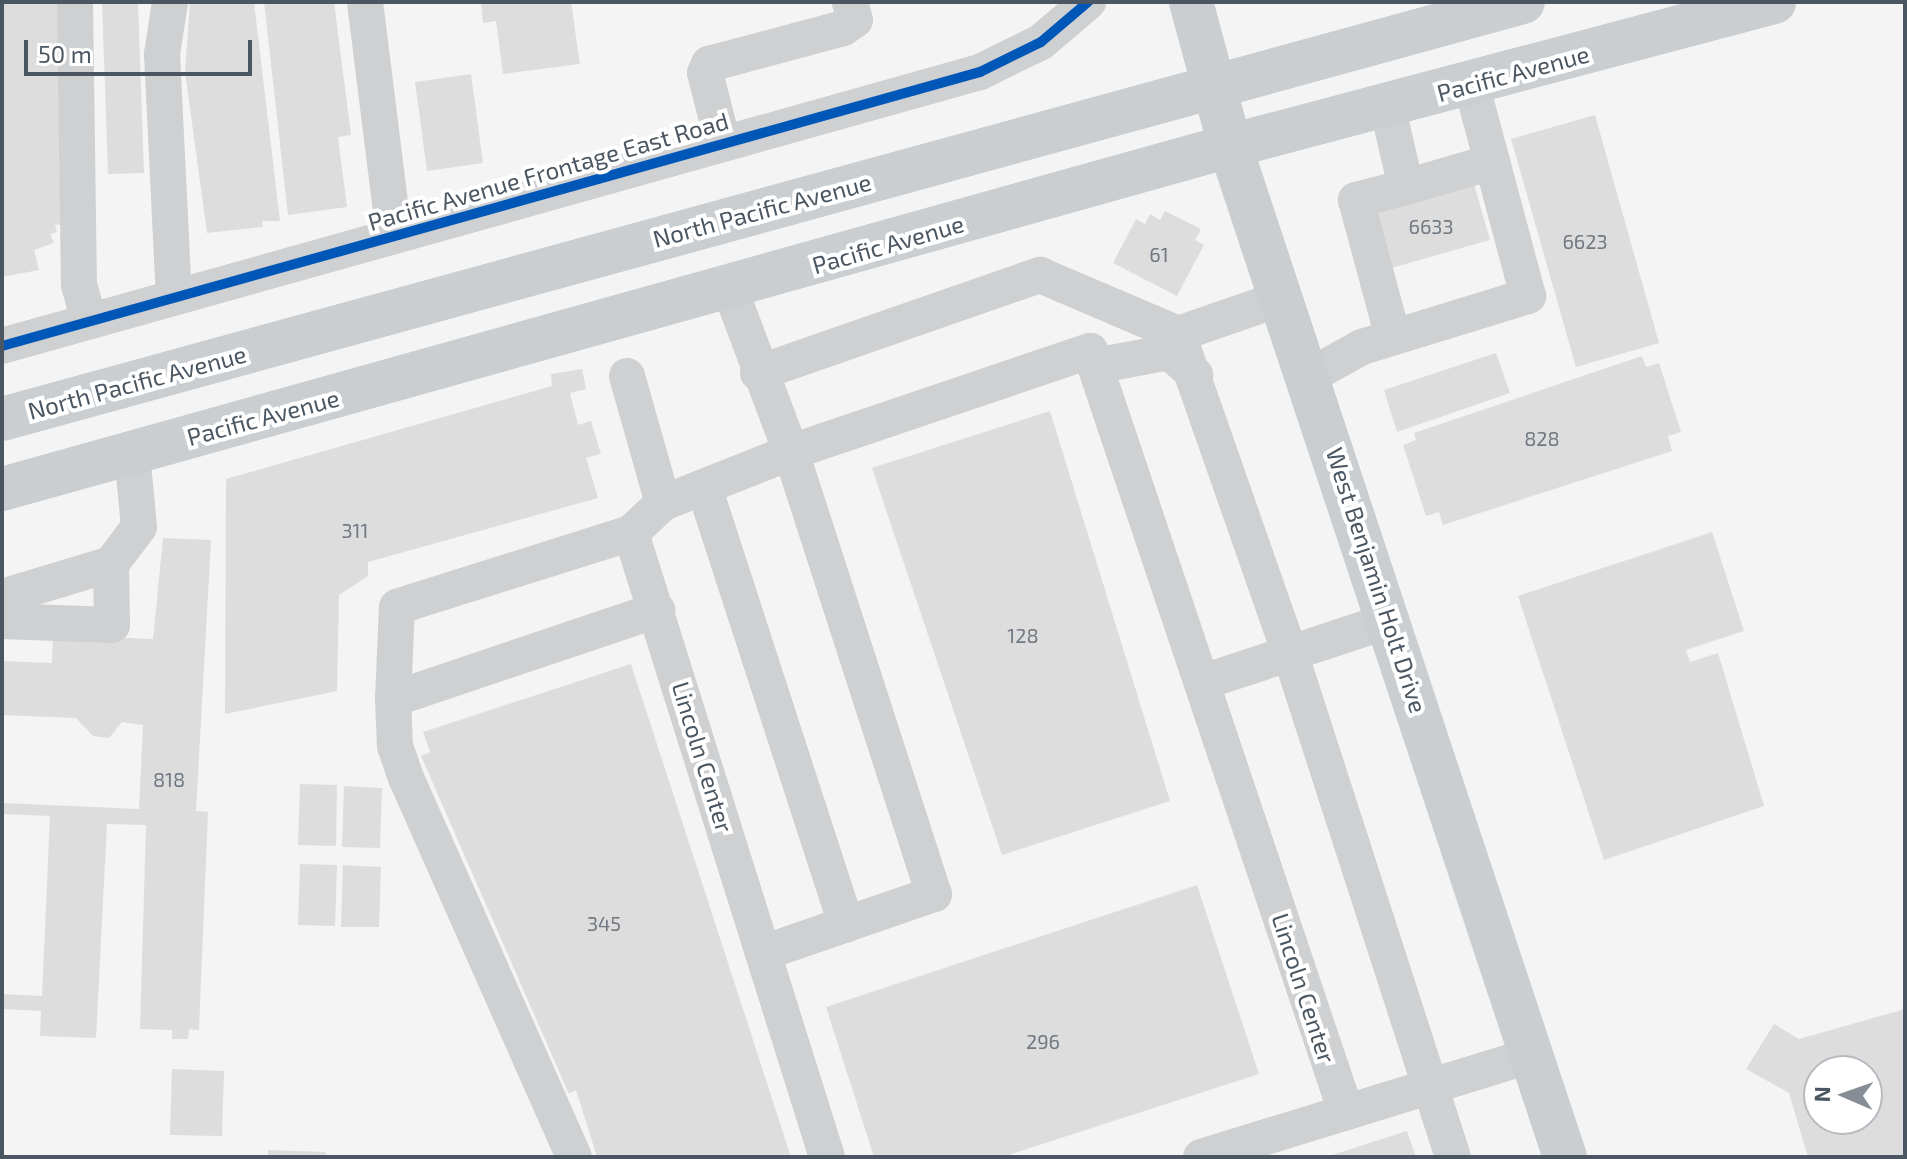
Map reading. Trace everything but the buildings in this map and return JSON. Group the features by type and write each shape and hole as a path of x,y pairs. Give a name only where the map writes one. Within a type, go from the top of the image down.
{"main road":[{"name":"West Benjamin Holt Drive","path":"1191,2 1230,146 1391,620 1565,1157"},
{"name":"North Pacific Avenue","path":"2,419 1523,2"},
{"name":"Pacific Avenue","path":"2,489 730,289 1230,146 1774,2"}],"street":[{"path":"75,2 79,285 89,321"},
{"path":"170,2 162,54 174,297"},
{"path":"365,2 394,235"},
{"path":"723,143 705,73 709,64 843,28 855,20 850,2"},
{"name":"Pacific Avenue Frontage East Road","path":"2,346 980,72 1041,42 1088,2"},
{"path":"1308,377 1362,347 1528,296 1471,83"},
{"path":"1387,105 1406,187"},
{"path":"1393,337 1356,200 1492,162"},
{"path":"758,373 1040,275 1178,334 1282,298"},
{"path":"730,289 758,373 791,452 934,894 763,953"},
{"path":"1092,358 1112,308"},
{"path":"1178,334 1196,376 1290,653 1453,1157"},
{"path":"574,1157 407,780 393,737 397,607 631,533 663,503 705,490 791,452 1092,358 1169,352 1196,376"},
{"name":"Lincoln Center","path":"1092,358 1346,1112"},
{"path":"627,376 663,503"},
{"path":"2,597 111,564 139,527 132,453"},
{"path":"705,490 846,925"},
{"name":"Lincoln Center","path":"631,533 827,1157"},
{"path":"2,621 112,625 111,564"},
{"path":"393,699 657,610"},
{"path":"1203,682 1391,620"},
{"path":"1201,1157 1532,1055"}],"cycle path":[{"path":"2,346 980,72 1041,42 1088,2"}]}
